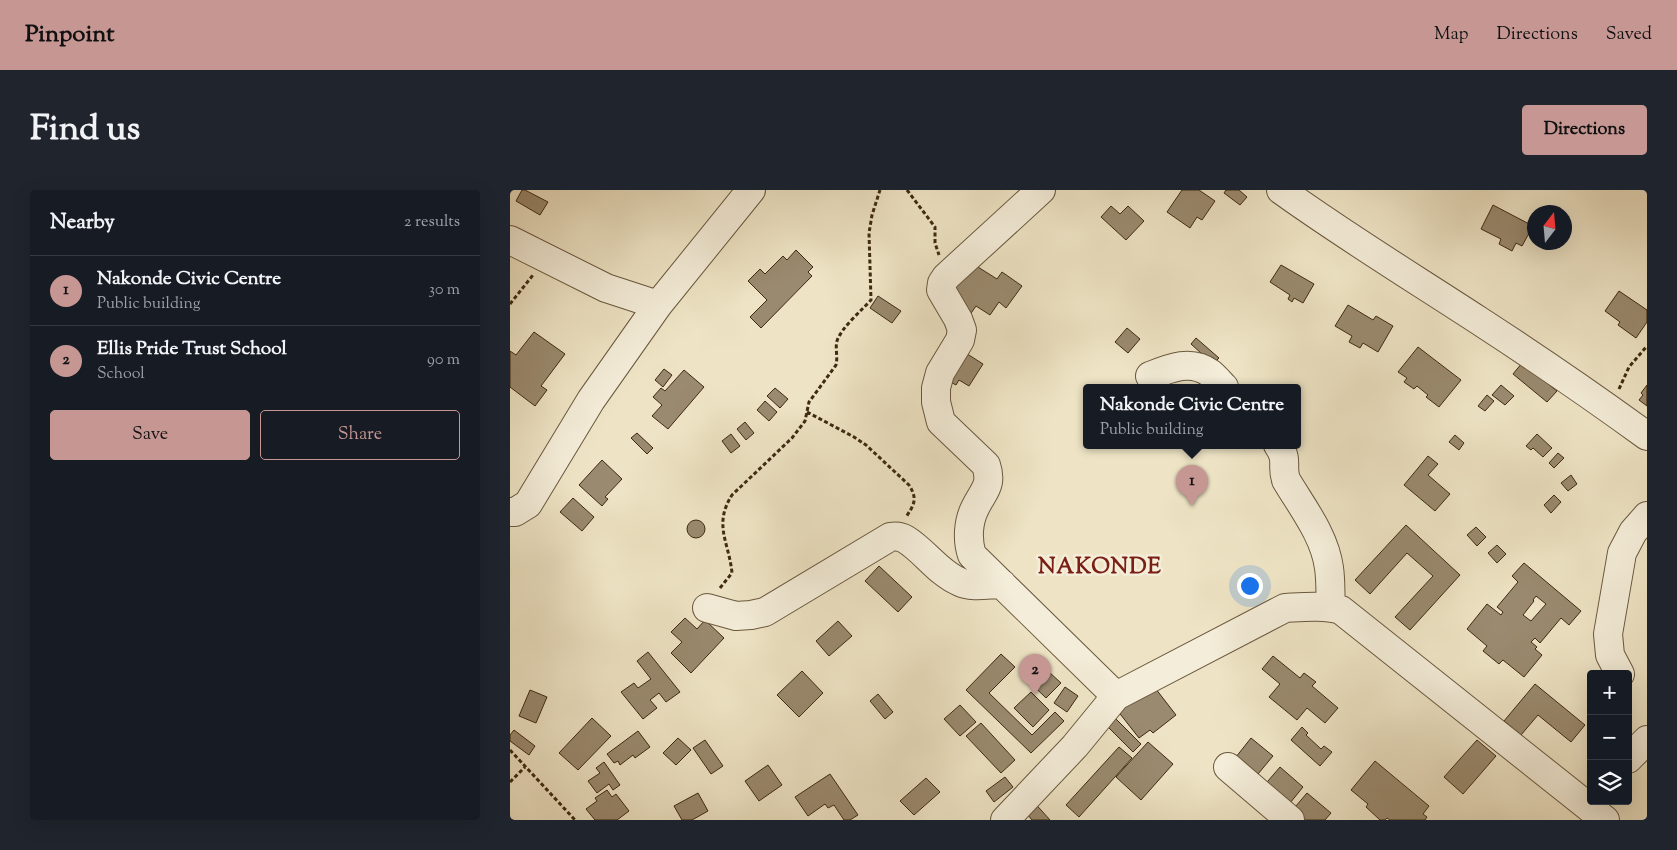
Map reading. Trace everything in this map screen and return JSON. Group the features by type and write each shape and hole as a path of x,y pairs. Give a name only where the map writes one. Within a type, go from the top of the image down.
{"street":[{"path":"510,512 515,512 528,504 591,400 658,305 751,190"},
{"path":"1040,190 946,277 942,283 941,290 958,319 962,330 960,340 940,373 936,388 936,402 941,422 986,465 989,474 988,488 974,509 969,529 969,545 972,555 1116,696"},
{"path":"1281,190 1480,321 1647,436"},
{"path":"510,240 606,288 658,305"},
{"path":"1150,376 1176,366 1184,365 1210,373 1221,384"},
{"path":"1280,449 1285,462 1286,480 1315,528 1327,558 1330,569 1331,608"},
{"path":"1618,670 1610,655 1608,634 1622,553 1633,532 1647,516"},
{"path":"707,608 736,616 765,612 890,537 895,536 905,539 944,573 960,583 970,585 1002,584"},
{"path":"1005,820 1074,746 1116,696 1285,608 1304,606 1341,610 1597,813"},
{"path":"1632,755 1647,740"},
{"path":"1228,767 1290,820"}],"path":[{"path":"707,608 712,596 732,573 722,520 727,502 792,438 805,421 809,402 836,365 838,359 836,343 840,335 871,300 870,233 872,216 880,190"},
{"path":"908,190 935,227 936,245 946,277"},
{"path":"510,304 546,258"},
{"path":"1610,409 1629,367 1647,346"},
{"path":"807,412 860,441 909,485 914,493 913,506 895,536"},
{"path":"510,750 575,820"},
{"path":"510,782 525,767"}],"building":[{"path":"522,190 548,202 540,215 516,201"},
{"path":"1182,190 1199,190 1215,201 1202,220 1197,217 1190,228 1167,212"},
{"path":"1226,190 1239,190 1247,197 1240,205 1224,193"},
{"path":"1493,205 1527,223 1527,237 1522,246 1516,243 1512,251 1499,244 1501,239 1481,229"},
{"path":"1111,206 1120,214 1128,206 1144,221 1126,240 1101,217"},
{"path":"796,250 813,267 808,272 812,276 761,328 750,317 767,300 748,281 760,269 765,274 783,256 787,260"},
{"path":"970,262 997,279 1002,272 1022,286 1006,308 999,302 990,315 976,306 967,319 949,293"},
{"path":"1281,265 1314,284 1303,303 1294,298 1292,302 1288,299 1290,295 1270,282"},
{"path":"1619,291 1647,310 1647,322 1636,338 1618,325 1620,322 1605,311"},
{"path":"878,296 901,311 892,323 870,308"},
{"path":"1348,305 1373,320 1376,316 1393,326 1378,352 1363,343 1360,348 1349,342 1352,336 1335,326"},
{"path":"1127,328 1140,339 1128,353 1115,342"},
{"path":"534,332 565,354 541,386 547,390 535,406 510,387 510,351 516,355"},
{"path":"1196,338 1219,358 1213,364 1191,344"},
{"path":"1418,347 1461,380 1439,407 1426,397 1428,395 1417,386 1414,389 1404,382 1407,378 1398,372"},
{"path":"958,348 983,364 969,386 959,380 956,385 947,380"},
{"path":"1522,363 1557,391 1547,402 1513,374"},
{"path":"664,369 672,375 663,387 655,380"},
{"path":"684,370 704,387 668,429 652,416 662,405 653,397 661,388 665,391"},
{"path":"1501,385 1514,396 1505,405 1492,395"},
{"path":"1647,385 1647,406 1639,400 1643,395 1641,393"},
{"path":"775,388 788,399 780,408 767,396"},
{"path":"1487,395 1494,401 1485,411 1478,406"},
{"path":"765,401 777,412 769,421 757,410"},
{"path":"745,422 754,433 746,440 737,429"},
{"path":"637,433 653,448 647,454 631,438"},
{"path":"731,434 740,446 731,453 722,441"},
{"path":"1537,434 1552,448 1543,457 1533,448 1531,450 1526,446"},
{"path":"1455,435 1464,443 1459,450 1449,442"},
{"path":"1558,453 1564,458 1554,468 1549,463"},
{"path":"1428,456 1438,464 1428,475 1450,494 1435,511 1404,485"},
{"path":"602,460 622,479 605,497 608,499 602,506 579,485"},
{"path":"1571,475 1577,484 1568,491 1561,483"},
{"path":"1554,495 1561,502 1551,513 1544,505"},
{"path":"573,498 594,517 582,531 560,512"},
{"path":"692,520 700,520 705,525 703,536 692,538 687,533 687,525"},
{"path":"1406,525 1460,575 1410,630 1395,617 1433,576 1407,553 1370,594 1355,580"},
{"path":"1476,527 1486,537 1477,546 1467,535"},
{"path":"1497,545 1506,554 1497,563 1488,553"},
{"path":"1524,563 1581,611 1569,625 1561,618 1540,643 1535,638 1531,642 1542,655 1524,677 1503,660 1499,664 1483,651 1487,646 1467,629 1487,604 1501,615 1503,612 1497,607 1518,582 1512,576","holes":["1536,596 1546,604 1531,621 1523,615"]},
{"path":"879,566 912,597 898,612 865,581"},
{"path":"685,618 697,629 705,620 724,638 691,673 671,653 682,642 671,632"},
{"path":"838,621 852,636 829,656 816,641"},
{"path":"648,652 680,692 666,702 659,693 650,700 657,708 643,719 621,692 634,683 638,688 651,679 637,661"},
{"path":"1001,654 1015,667 989,693 1032,735 1055,712 1064,721 1031,753 966,690"},
{"path":"1273,656 1300,678 1304,673 1316,682 1312,686 1338,708 1325,723 1307,708 1297,720 1269,697 1280,684 1262,669"},
{"path":"1037,661 1061,683 1046,698 1023,676"},
{"path":"802,671 823,693 799,717 777,695"},
{"path":"1152,684 1176,715 1153,733 1150,730 1139,738 1117,710"},
{"path":"1535,684 1585,725 1571,742 1538,715 1521,735 1504,721"},
{"path":"1065,687 1078,696 1067,712 1054,703"},
{"path":"530,690 547,697 536,723 519,716"},
{"path":"1031,692 1049,710 1033,727 1014,708"},
{"path":"878,694 893,712 885,719 870,701"},
{"path":"960,705 976,722 960,736 944,719"},
{"path":"1112,715 1141,744 1133,752 1104,723"},
{"path":"592,718 611,736 578,770 559,753"},
{"path":"981,723 1015,760 1001,773 966,736"},
{"path":"1302,727 1308,733 1306,735 1321,749 1324,746 1332,752 1320,766 1291,740"},
{"path":"514,730 535,746 529,755 510,741 510,735"},
{"path":"638,731 650,747 635,758 633,755 620,765 618,761 614,763 607,754"},
{"path":"678,738 691,750 676,765 663,753"},
{"path":"1251,738 1273,756 1258,774 1236,757"},
{"path":"705,740 723,766 711,774 693,748"},
{"path":"1477,740 1496,756 1463,794 1444,777"},
{"path":"1148,742 1173,764 1141,800 1116,777"},
{"path":"1119,747 1132,758 1079,817 1066,805"},
{"path":"1375,761 1429,806 1423,814 1427,817 1425,820 1390,820 1387,818 1380,820 1366,807 1368,804 1351,790"},
{"path":"604,762 620,785 613,790 609,784 597,793 588,781 600,773 596,768"},
{"path":"768,765 782,785 759,801 745,781"},
{"path":"1280,767 1303,787 1286,808 1262,788"},
{"path":"830,774 858,815 850,820 844,820 834,805 828,808 825,804 808,816 795,797"},
{"path":"1005,777 1013,787 994,802 986,791"},
{"path":"926,778 940,792 914,815 900,801"},
{"path":"607,790 612,797 616,794 629,811 617,820 595,820 586,809 597,801 595,798"},
{"path":"698,793 708,811 692,820 682,820 674,806"},
{"path":"1307,793 1331,813 1325,820 1298,820 1290,813"},
{"path":"1032,800 1050,820 1032,820 1022,808"}],"place":[{"name":"Nakonde Civic Centre","path":"1192,506"},
{"name":"Ellis Pride Trust School","path":"1035,695"}],"district":[{"name":"NAKONDE","path":"1100,568"}]}
